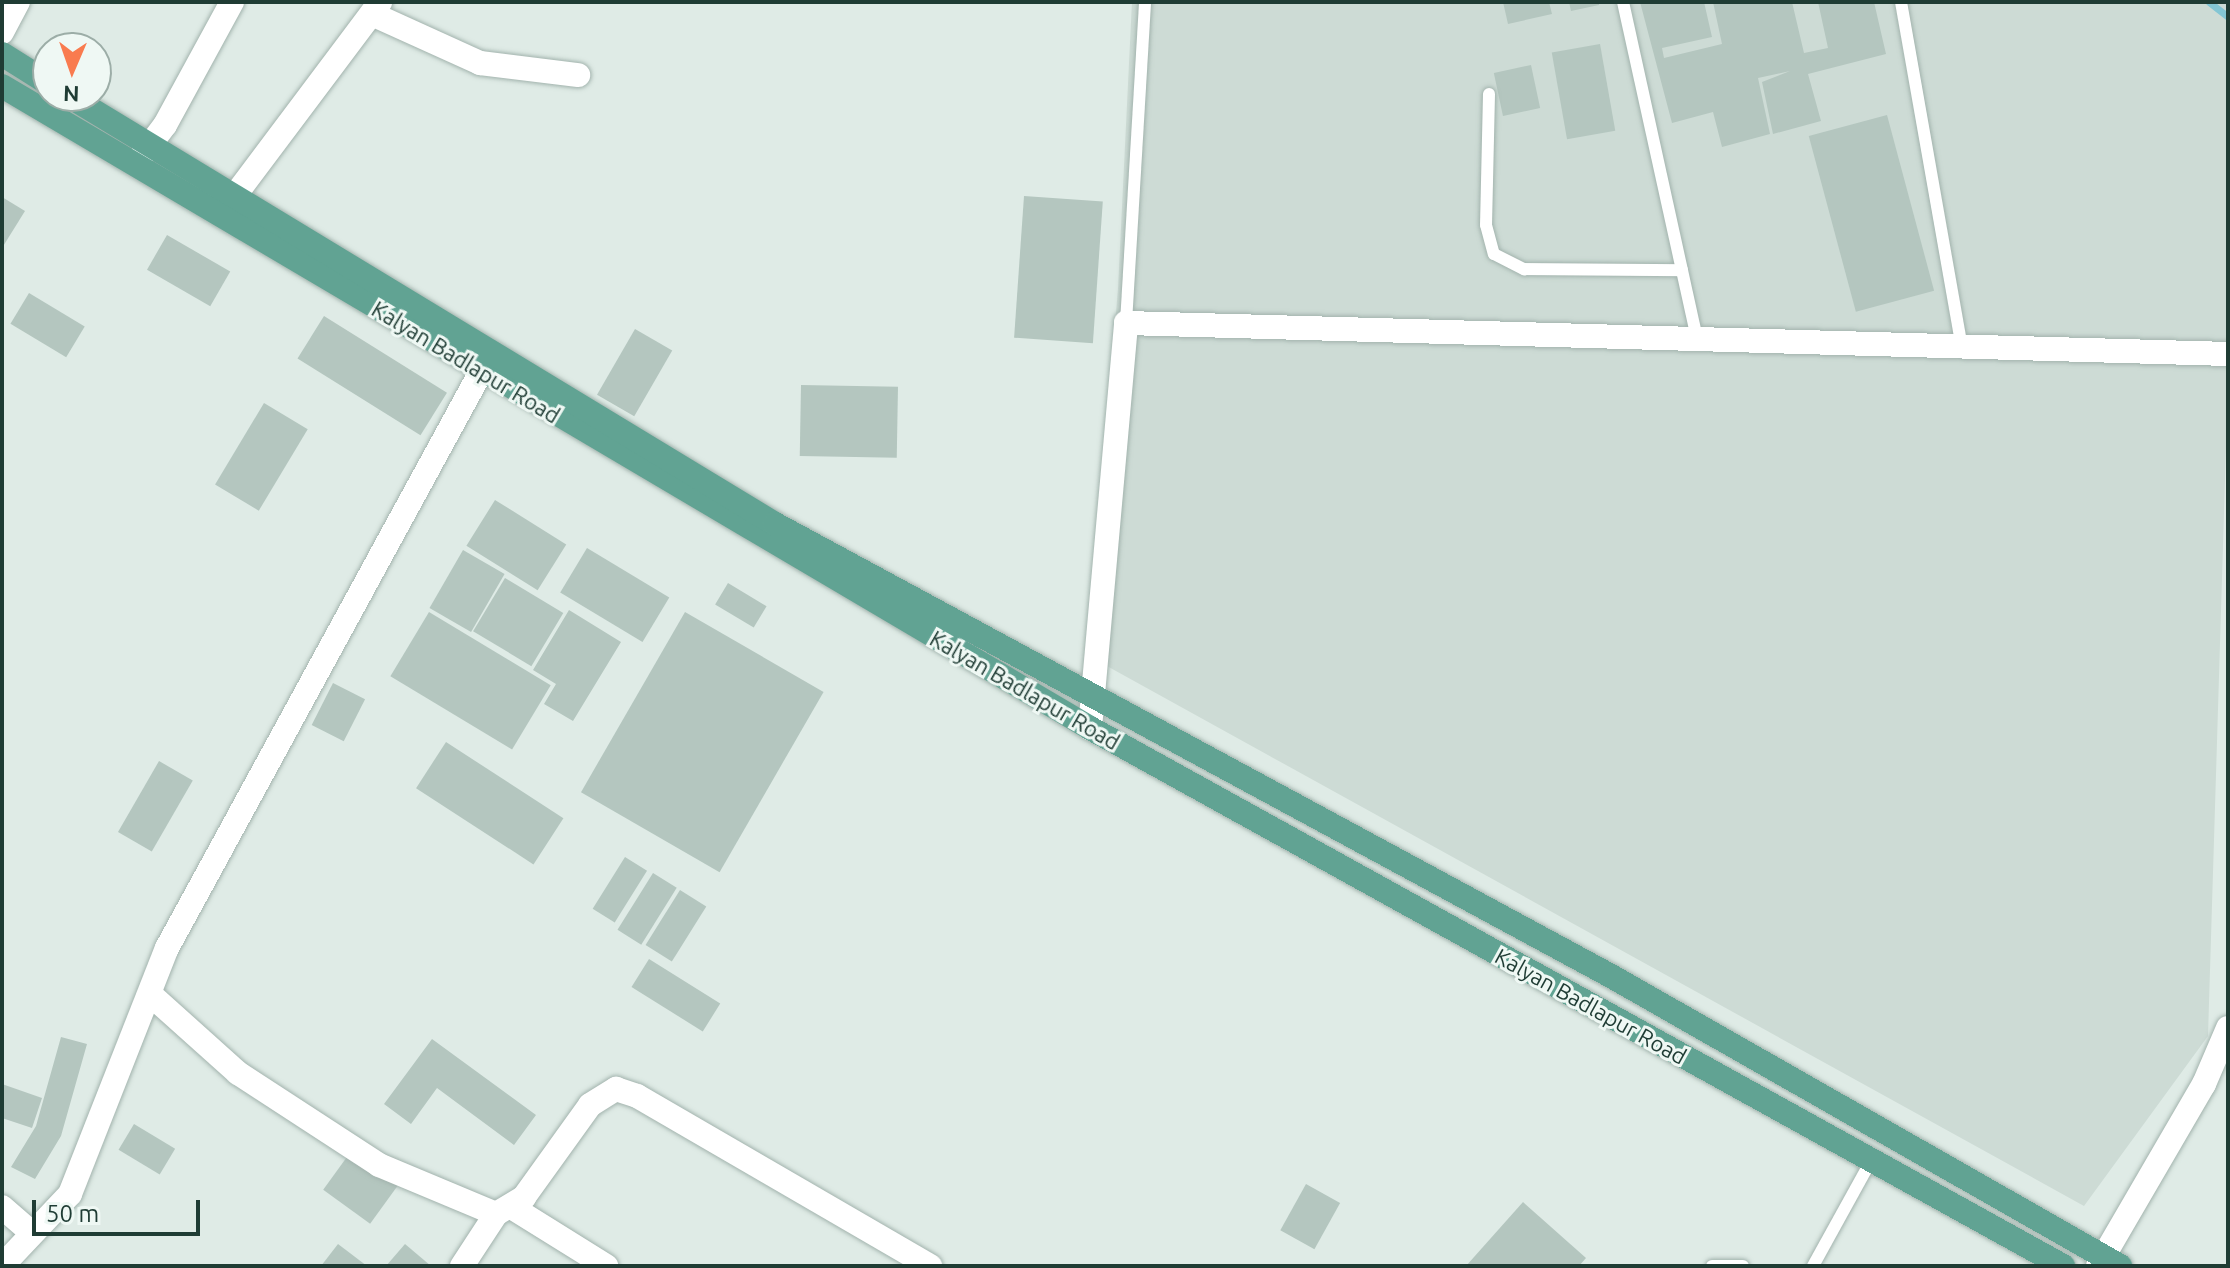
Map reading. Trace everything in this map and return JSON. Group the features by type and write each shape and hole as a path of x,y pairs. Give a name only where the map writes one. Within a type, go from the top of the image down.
{"main road":[{"path":"2,54 32,73"},
{"name":"Kalyan Badlapur Road","path":"2,86 233,198 485,364 1611,976 2107,1263"},
{"name":"Kalyan Badlapur Road","path":"89,112 142,155 1090,728 2063,1266"}],"street":[{"path":"2,32 18,2"},
{"path":"142,155 232,2"},
{"path":"233,198 376,8 480,63 578,75"},
{"path":"1090,728 1126,323 1961,343 2228,354"},
{"path":"2,1266 70,1194 167,948 485,364"},
{"path":"151,995 238,1073 379,1165 504,1211 606,1266"},
{"path":"2107,1263 2204,1084 2228,1028"},
{"path":"462,1266 590,1105 616,1089 637,1096 930,1266"},
{"path":"2,1207 32,1233"}],"lane":[{"path":"1126,323 1145,2"},
{"path":"1623,2 1697,338"},
{"path":"1901,2 1961,343"},
{"path":"1489,94 1486,225 1494,254 1524,269 1682,270"},
{"path":"1813,1266 1871,1161"},
{"path":"1712,1266 1743,1266"}],"shaded area":[{"path":"1132,2 2228,2 2228,382 2208,1036 2084,1206 1087,655 1118,289"}],"building":[{"path":"1503,2 1549,2 1552,14 1508,24"},
{"path":"1569,2 1599,2 1599,5 1571,11"},
{"path":"1640,2 1704,2 1712,37 1662,48 1664,58 1722,44 1713,2 1792,2 1804,53 1828,48 1818,2 1874,2 1886,54 1808,74 1821,121 1773,134 1762,82 1790,71 1758,78 1770,134 1722,147 1713,112 1672,123"},
{"path":"1600,44 1615,131 1567,139 1552,53"},
{"path":"1531,65 1540,108 1503,116 1494,73"},
{"path":"1887,115 1934,291 1856,312 1809,136"},
{"path":"1024,196 1103,202 1093,343 1014,338"},
{"path":"2,197 25,211 2,248"},
{"path":"167,235 230,272 210,306 147,270"},
{"path":"29,293 85,326 66,357 10,324"},
{"path":"324,316 447,393 420,435 298,358"},
{"path":"635,329 672,351 634,416 597,395"},
{"path":"801,385 898,387 897,458 800,456"},
{"path":"264,403 308,429 259,511 215,484"},
{"path":"495,500 566,545 538,590 466,546"},
{"path":"587,548 669,597 643,642 560,593"},
{"path":"463,550 505,574 471,632 430,608"},
{"path":"505,578 563,613 531,666 473,631"},
{"path":"728,583 767,606 754,628 715,604"},
{"path":"569,610 621,642 573,721 544,704 556,684 533,670"},
{"path":"429,612 551,685 512,749 390,676"},
{"path":"685,612 824,692 720,872 581,792"},
{"path":"333,683 365,699 344,741 312,725"},
{"path":"446,742 563,818 533,864 416,788"},
{"path":"159,761 193,780 152,852 118,832"},
{"path":"625,857 647,871 615,923 593,909"},
{"path":"653,873 677,888 641,945 617,930"},
{"path":"680,890 706,906 672,962 646,945"},
{"path":"649,959 720,1004 703,1031 632,987"},
{"path":"61,1037 87,1044 61,1136 35,1179 11,1167 36,1126"},
{"path":"432,1039 536,1115 514,1145 437,1088 411,1124 384,1104"},
{"path":"2,1084 42,1098 32,1128 2,1118"},
{"path":"134,1124 175,1149 160,1174 119,1150"},
{"path":"352,1150 399,1184 370,1224 323,1190"},
{"path":"1306,1184 1340,1203 1314,1249 1280,1230"},
{"path":"1523,1202 1586,1258 1579,1266 1466,1266"},
{"path":"338,1244 367,1266 321,1266"},
{"path":"405,1244 431,1266 386,1266"}],"waterway":[{"path":"2209,2 2228,17"}]}
